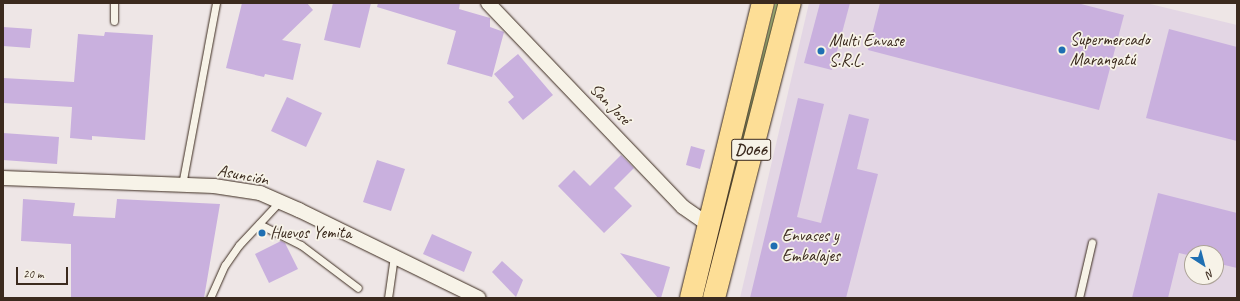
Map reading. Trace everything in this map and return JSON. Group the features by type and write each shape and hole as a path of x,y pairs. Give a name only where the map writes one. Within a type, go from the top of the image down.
{"highway":[{"name":"D066","path":"691,298 763,3"},
{"path":"748,65 767,40 775,3"},
{"name":"D066","path":"714,298 790,3"}],"street":[{"name":"San José","path":"488,3 683,207 709,225"},
{"name":"Asunción","path":"3,178 214,186 260,193 280,201 479,298"}],"lane":[{"path":"114,3 114,21"},
{"path":"182,185 216,3"},
{"path":"210,298 224,265 280,201"},
{"path":"259,224 301,245 358,288"},
{"path":"1079,298 1092,242"},
{"path":"388,298 394,256"}],"shaded area":[{"path":"809,3 1146,3 1237,25 1237,298 740,298"}],"green space":[{"path":"775,3 779,3 704,298 701,298"}],"building":[{"path":"242,3 307,3 313,10 282,40 301,44 293,80 265,74 264,77 226,68"},
{"path":"333,3 371,3 360,48 324,40"},
{"path":"378,3 460,3 459,9 490,18 490,27 504,32 492,77 447,64 456,31 377,7"},
{"path":"820,3 850,3 832,70 804,63"},
{"path":"880,3 1077,3 1124,15 1099,110 868,50"},
{"path":"3,27 32,29 30,48 3,46"},
{"path":"1169,29 1237,47 1237,141 1146,118"},
{"path":"105,32 153,35 145,140 92,136 92,140 70,138 72,107 3,103 3,78 74,82 78,34 104,36"},
{"path":"518,54 553,95 523,120 508,102 514,97 494,74"},
{"path":"287,97 322,113 306,147 271,131"},
{"path":"798,98 824,104 797,217 821,223 849,114 869,119 857,169 878,174 846,298 750,298"},
{"path":"3,133 59,137 57,164 3,160"},
{"path":"691,146 705,150 700,169 686,165"},
{"path":"621,155 634,168 614,188 632,206 604,233 558,186 574,170 590,186"},
{"path":"377,160 405,169 391,211 363,202"},
{"path":"1158,193 1237,213 1237,268 1224,265 1224,245 1184,245 1184,254 1179,253 1168,298 1132,298"},
{"path":"23,199 75,203 73,216 115,218 117,199 220,204 204,298 71,298 71,244 21,241"},
{"path":"432,234 472,252 464,272 423,254"},
{"path":"281,241 285,243 298,269 269,283 255,254"},
{"path":"620,253 670,267 661,298 658,298"},
{"path":"502,261 523,280 516,297 492,272"}],"place":[{"name":"Supermercado Marangatú","path":"1062,50"},
{"name":"Multi Envase S.R.L.","path":"821,51"},
{"name":"Huevos Yemita","path":"262,233"},
{"name":"Envases y Embalajes","path":"774,246"}]}
